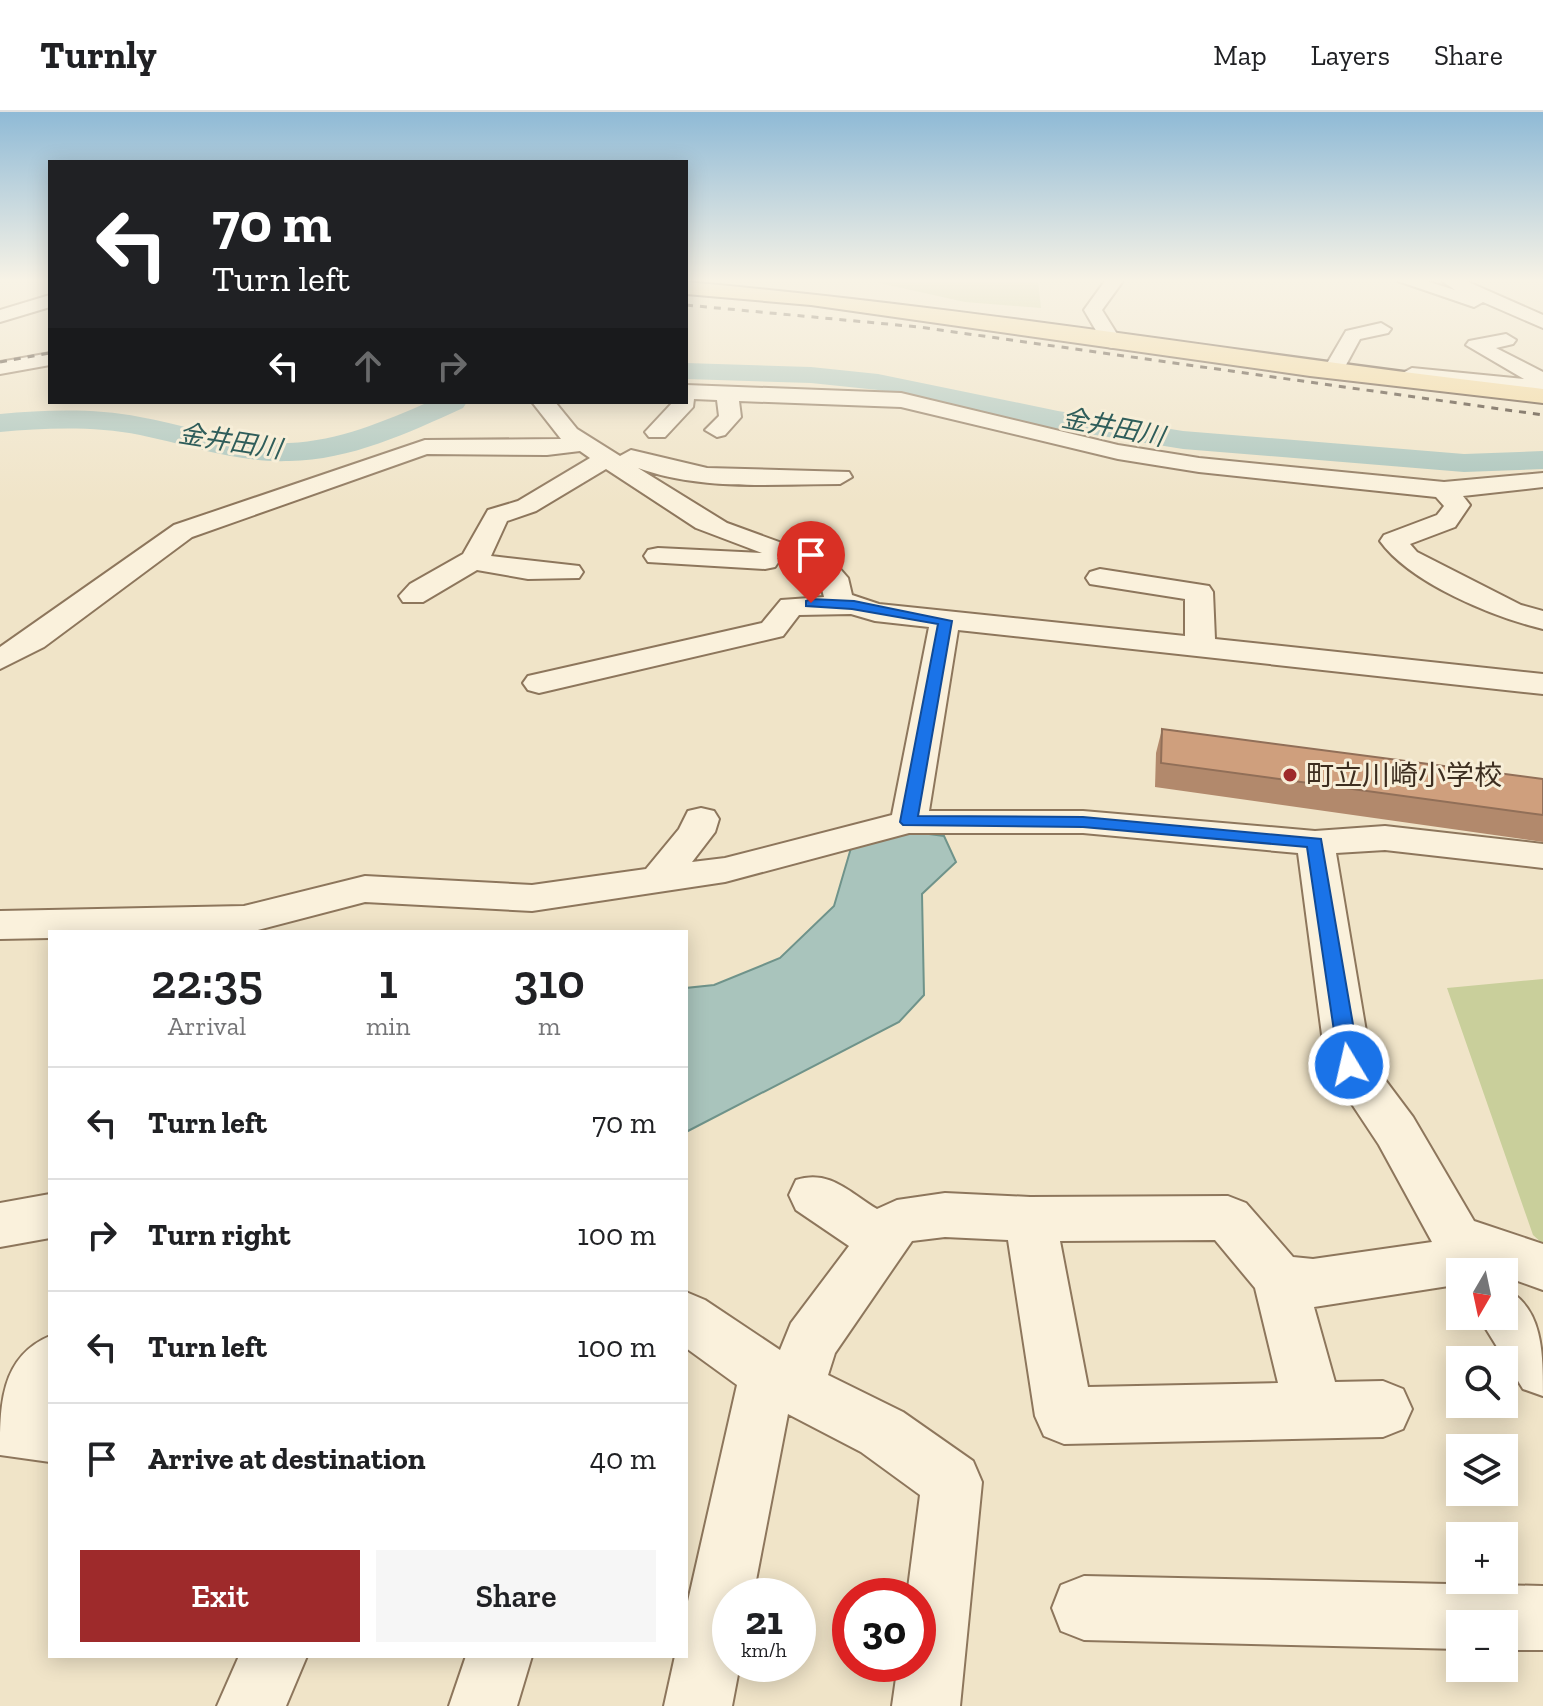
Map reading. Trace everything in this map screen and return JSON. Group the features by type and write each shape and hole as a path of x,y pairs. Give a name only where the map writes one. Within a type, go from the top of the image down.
{"main road":[{"path":"1211,355 1407,382 1543,396"}],"street":[{"path":"1333,372 1340,355"},
{"path":"1496,355 1543,380"},
{"path":"0,368 48,359"},
{"path":"1407,382 1407,374 1543,387"},
{"path":"688,397 725,414 760,418"},
{"path":"725,414 901,400 1153,459 1444,490 1543,480"},
{"path":"545,404 569,434 723,533 817,563 832,575 839,600 875,612 1543,684"},
{"path":"657,432 682,404"},
{"path":"0,660 33,641 183,531 425,447 547,448 624,454 664,471 744,477 840,477"},
{"path":"413,596 428,582 452,582 486,545 497,516 527,506 596,452"},
{"path":"1444,490 1457,505 1452,514 1446,521 1394,541 1396,547 1407,558 1511,611 1543,620"},
{"path":"658,556 817,563"},
{"path":"473,561 528,571 569,572"},
{"path":"1100,578 1199,592 1200,649"},
{"path":"539,683 772,630 791,606 854,605"},
{"path":"909,822 945,621"},
{"path":"659,879 696,832 701,819"},
{"path":"0,925 244,920 365,889 534,915 659,879 725,870 909,822 1083,822 1315,843 1385,838 1543,856"},
{"path":"1315,843 1349,1065 1396,1131 1466,1257"},
{"path":"814,1195 883,1241"},
{"path":"698,1706 782,1380 897,1222 945,1215 1030,1219 1228,1218 1279,1278 1314,1410"},
{"path":"0,1225 48,1216"},
{"path":"1030,1219 1064,1416 1383,1409"},
{"path":"1279,1278 1313,1283 1466,1257 1543,1267"},
{"path":"688,1318 782,1380 882,1432 952,1482 926,1706"},
{"path":"1516,1330 1543,1370"},
{"path":"19,1428 48,1366"},
{"path":"1084,1608 1543,1618"},
{"path":"251,1706 273,1658"},
{"path":"483,1706 498,1658"}],"green space":[{"path":"1543,979 1543,1244 1533,1235 1447,988"}],"water":[{"path":"914,832 944,836 956,862 922,894 924,995 899,1022 688,1131 688,988 714,985 780,958 834,906 851,848"}],"building":[{"path":"1162,729 1543,779 1543,815 1161,763"}],"waterway":[{"name":"金井田川","path":"688,371 811,375 878,382 1058,420 1183,440 1464,463 1543,460"},
{"name":"金井田川","path":"0,423 99,421 139,426 240,448 290,452 354,441 448,404"}],"railway":[{"path":"0,362 37,355"},
{"path":"1120,355 1543,415"}],"place":[{"name":"町立川崎小学校","path":"1290,775"}],"route":[{"path":"811,603 854,605 875,612 945,621 909,822 1083,822 1315,843 1349,1065"}]}
